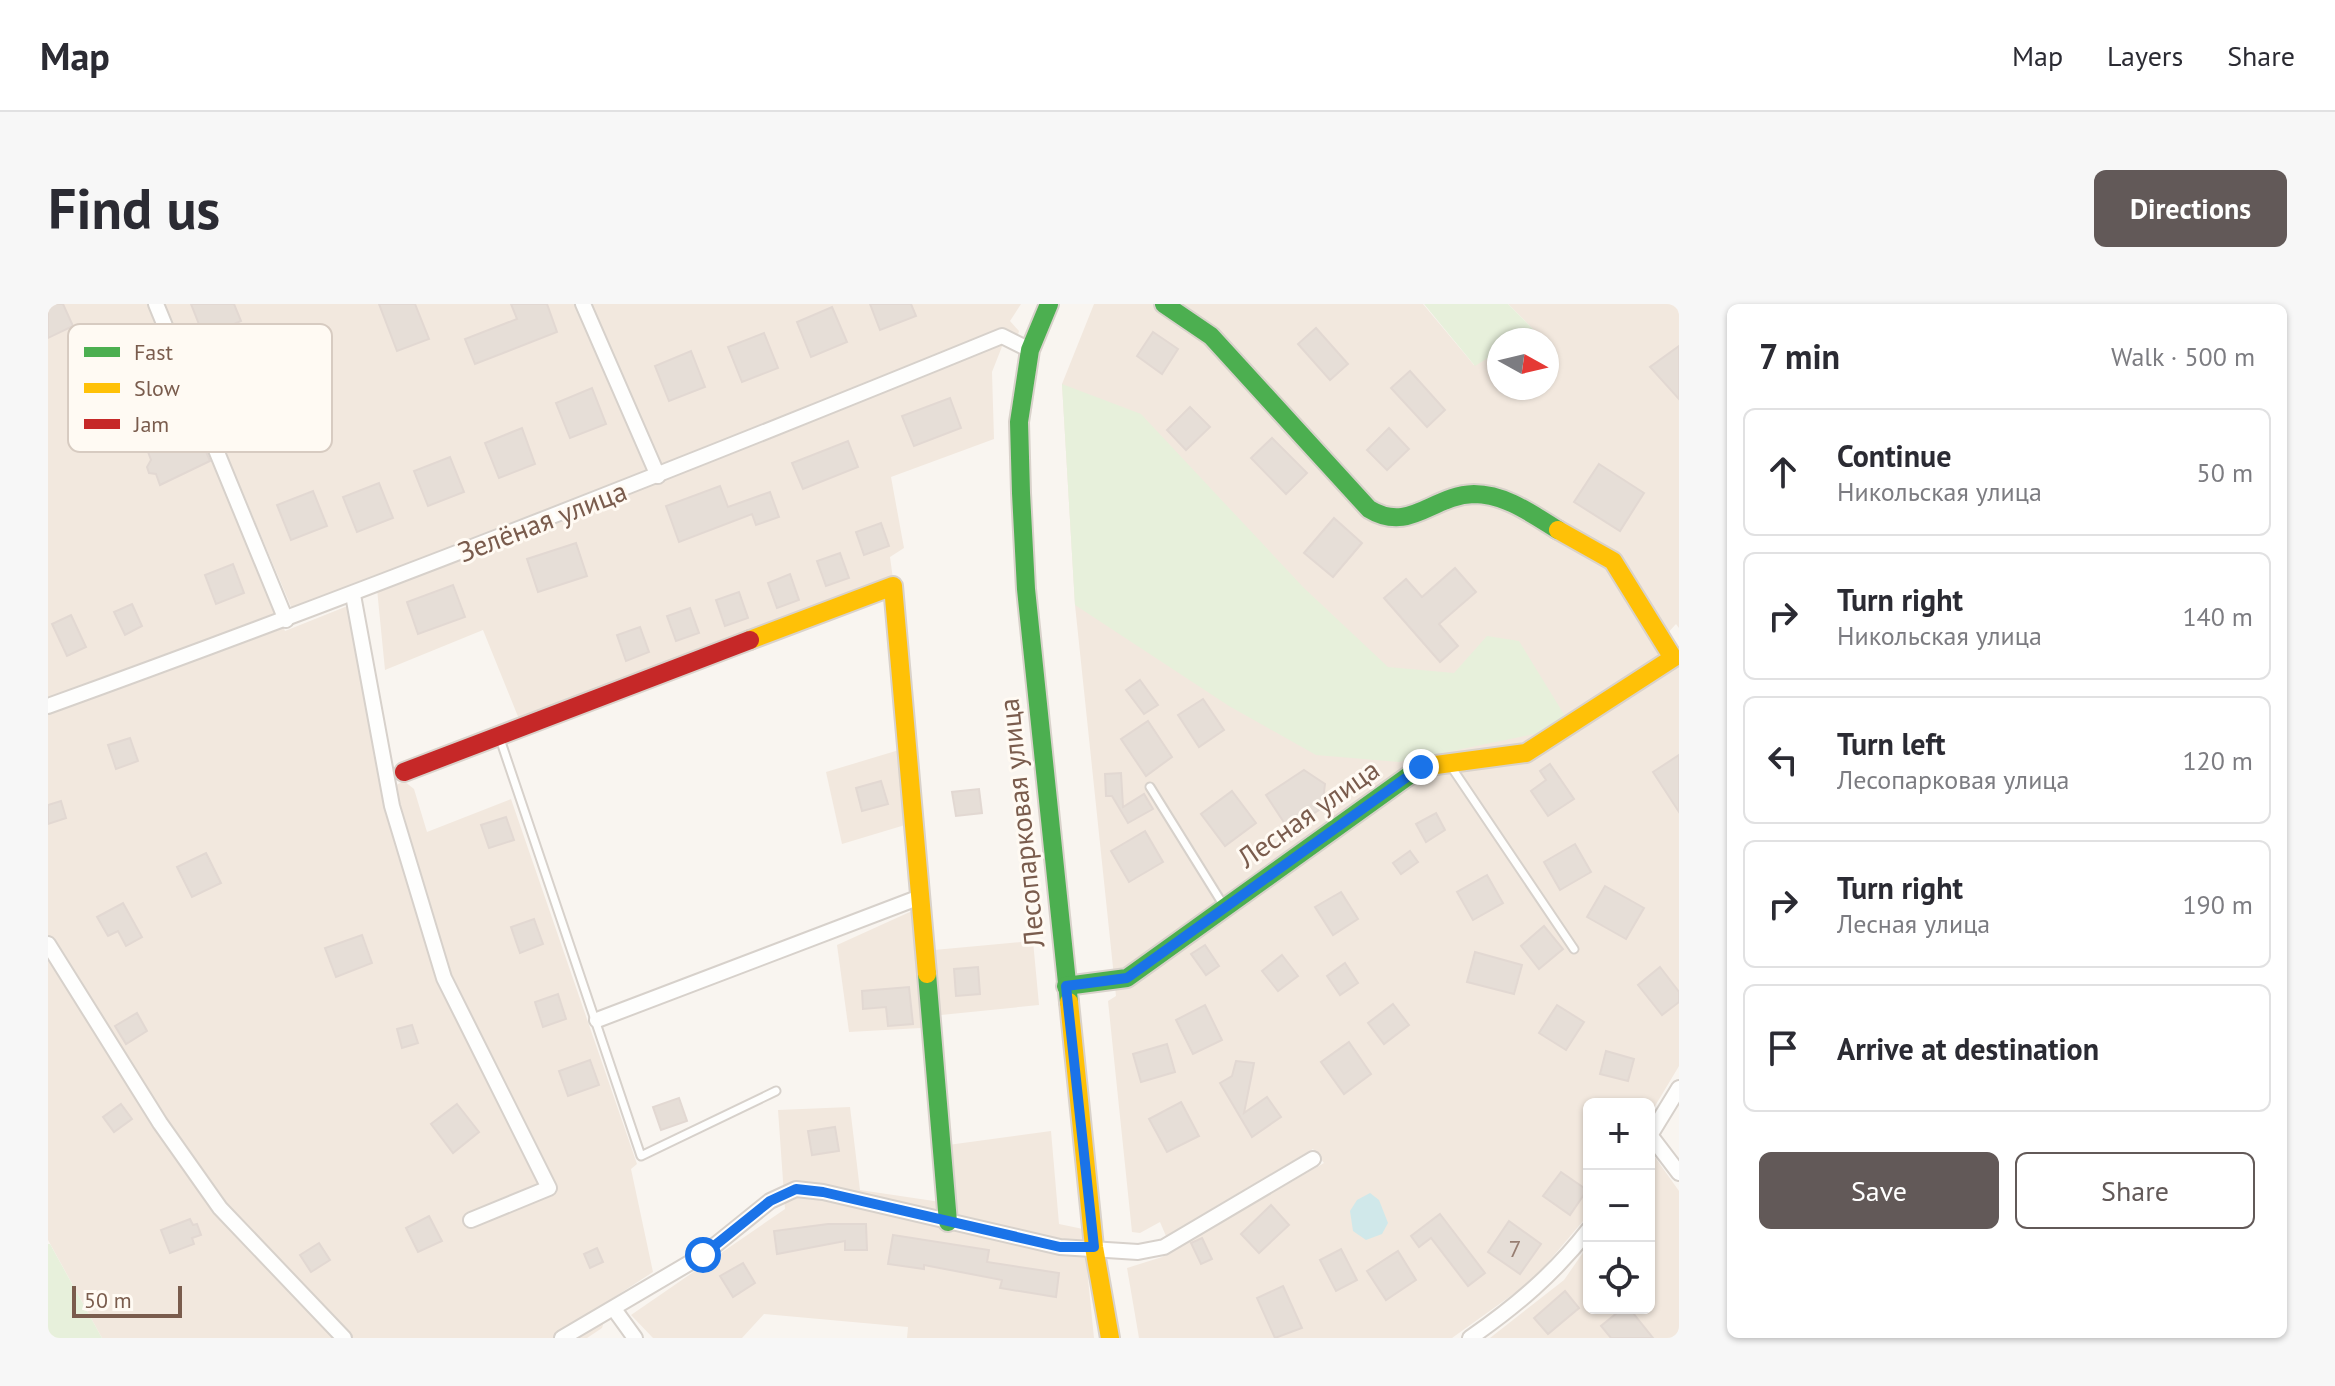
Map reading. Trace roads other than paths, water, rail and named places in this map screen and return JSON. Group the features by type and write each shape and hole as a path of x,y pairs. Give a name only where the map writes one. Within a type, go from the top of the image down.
{"street":[{"path":"156,304 164,324"},
{"path":"583,304 658,476"},
{"name":"Лесопарковая улица","path":"1049,304 1030,350 1019,422 1022,509 1066,986 1094,1247 1110,1338"},
{"name":"Лесная улица","path":"1066,986 1127,978 1421,767 1526,753 1673,658 1613,561 1501,497 1473,494 1450,498 1406,518 1384,518 1369,509 1211,336 1164,304"},
{"name":"Зелёная улица","path":"48,706 353,595 658,476 1002,336 1030,350"},
{"path":"217,452 286,620"},
{"path":"404,772 893,586 948,1222"},
{"path":"353,595 392,806 444,978 549,1188 471,1220"},
{"path":"597,1020 920,897"},
{"path":"48,944 160,1123 220,1208 344,1338"},
{"path":"1655,1128 1679,1088"},
{"path":"1655,1142 1679,1173"},
{"path":"562,1338 703,1255 770,1201 796,1189 823,1192 1060,1247 1138,1252 1164,1247 1313,1159"},
{"path":"1470,1338 1510,1310 1562,1264 1583,1237"},
{"path":"614,1309 635,1338"}],"lane":[{"path":"499,736 641,1156 776,1091"},
{"path":"1449,763 1574,949"},
{"path":"1150,787 1224,906"}],"water":[{"path":"1370,1193 1379,1200 1388,1223 1382,1234 1366,1240 1353,1231 1350,1211 1357,1200"}]}
